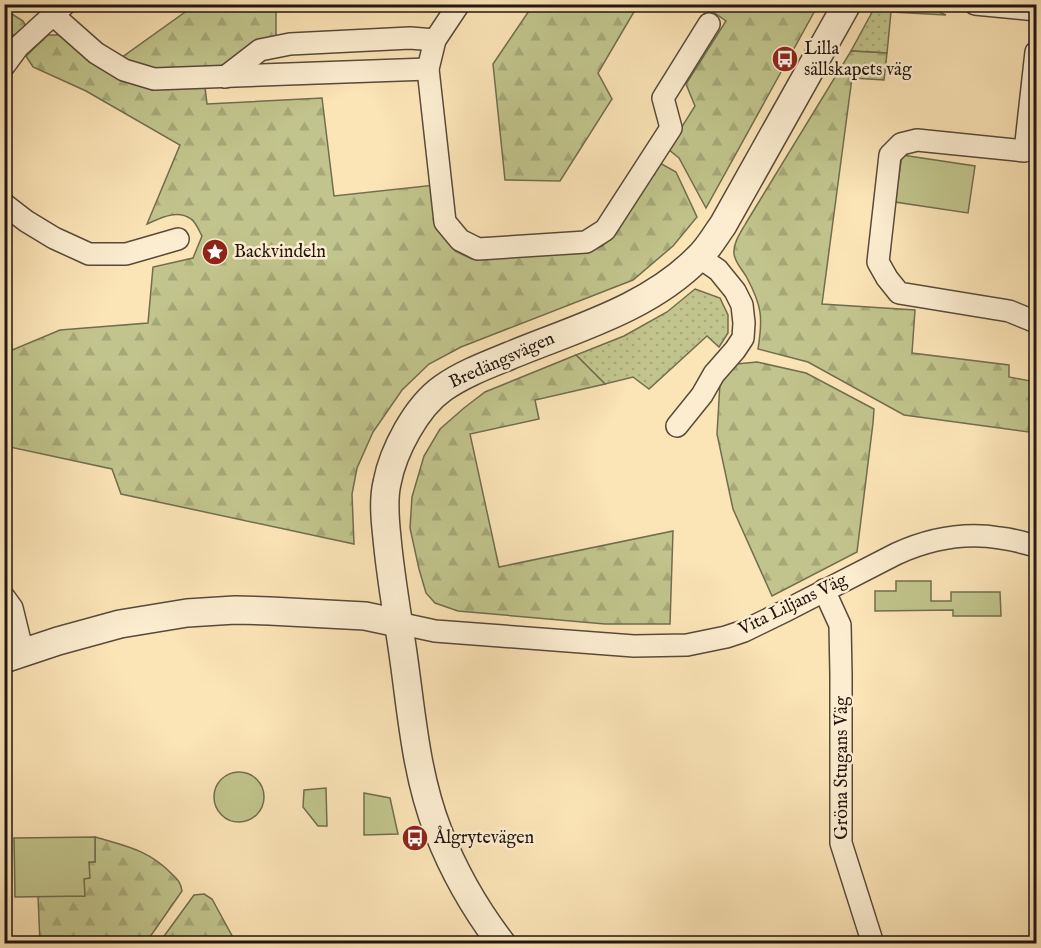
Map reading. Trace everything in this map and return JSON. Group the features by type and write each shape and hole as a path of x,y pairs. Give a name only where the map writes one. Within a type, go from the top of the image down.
{"street":[{"path":"459,4 435,40 428,69 445,222 460,240 478,249 586,242 605,230 671,128 663,98 709,24"},
{"name":"Bredängsvägen","path":"502,944 467,894 451,863 426,795 418,758 391,580 385,517 386,484 394,459 406,431 420,411 441,389 469,373 607,317 654,293 699,257 723,225 847,4"},
{"path":"975,4 1036,10"},
{"path":"4,66 11,43 59,10 96,53 124,70 154,79 428,69"},
{"path":"225,77 260,50 290,44 410,38 435,40"},
{"path":"1036,51 1025,151 917,140 901,144 890,155 878,262 899,293 1009,311 1036,322"},
{"path":"4,204 57,240 89,254 126,254 178,239"},
{"path":"677,426 743,338 742,305 735,291 718,270 699,257"},
{"name":"Vita Liljans Väg","path":"398,623 435,631 634,646 698,643 735,634 896,554 932,540 981,536 1036,546"},
{"name":"Gröna Stugans Väg","path":"824,590 840,625 841,843 873,944"},
{"path":"4,597 12,608 14,656 120,624 187,613 235,610 270,611 365,616 398,623"}],"green space":[{"path":"195,5 276,5 276,39 226,68 142,70 121,58"},
{"path":"533,5 638,5 598,73 612,99 560,181 505,180 493,64"},
{"path":"703,5 818,5 706,208 679,158 668,149 695,106 686,84 726,21"},
{"path":"876,5 924,5 946,15 891,12 887,53 851,51"},
{"path":"4,9 23,21 27,28 17,37 5,30"},
{"path":"48,35 59,35 124,80 205,87 207,104 322,98 334,196 435,185 440,229 455,251 472,259 582,252 602,246 616,233 660,163 676,172 697,217 673,246 633,280 461,347 429,364 402,390 373,432 357,468 352,494 354,544 121,494 112,469 5,446 5,353 60,330 148,323 153,267 193,258 202,236 193,220 186,216 169,216 147,224 180,145 86,91 33,67 26,56"},
{"path":"851,51 887,53 884,80 852,78 822,304 915,310 912,353 1009,365 1009,377 1036,382 1036,433 904,415 808,362 758,349 760,312 747,278 735,260 735,245 746,223"},
{"path":"902,155 975,166 968,213 895,202"},
{"path":"695,289 720,298 728,315 728,333 719,347 707,336 649,389 633,377 605,384 576,355 624,336 667,312"},
{"path":"576,355 605,384 535,400 539,419 470,434 499,567 673,531 670,624 605,624 458,611 435,603 426,593 410,528 412,497 424,456 440,429 485,392"},
{"path":"757,362 806,373 874,409 857,552 772,596 733,509 717,434 720,383 736,364"},
{"path":"896,581 931,581 931,601 951,601 951,592 1000,592 1001,616 953,616 953,610 875,611 875,591 896,591"},
{"path":"234,772 244,772 257,779 264,792 264,802 257,815 244,822 234,822 225,818 218,811 214,802 214,792 218,783 225,776"},
{"path":"326,788 327,826 318,826 303,807 304,790"},
{"path":"364,793 390,798 398,834 364,835"},
{"path":"95,837 146,854 176,878 182,891 145,944 40,943 38,896 84,896 84,878 89,862 95,862"},
{"path":"95,837 95,862 89,862 90,878 84,879 85,896 15,897 14,838"},
{"path":"204,894 212,899 236,943 159,943 194,895"}],"place":[{"name":"Lilla sällskapets väg","path":"785,59"},
{"name":"Backvindeln","path":"215,252"},
{"name":"Ålgrytevägen","path":"415,838"}]}
